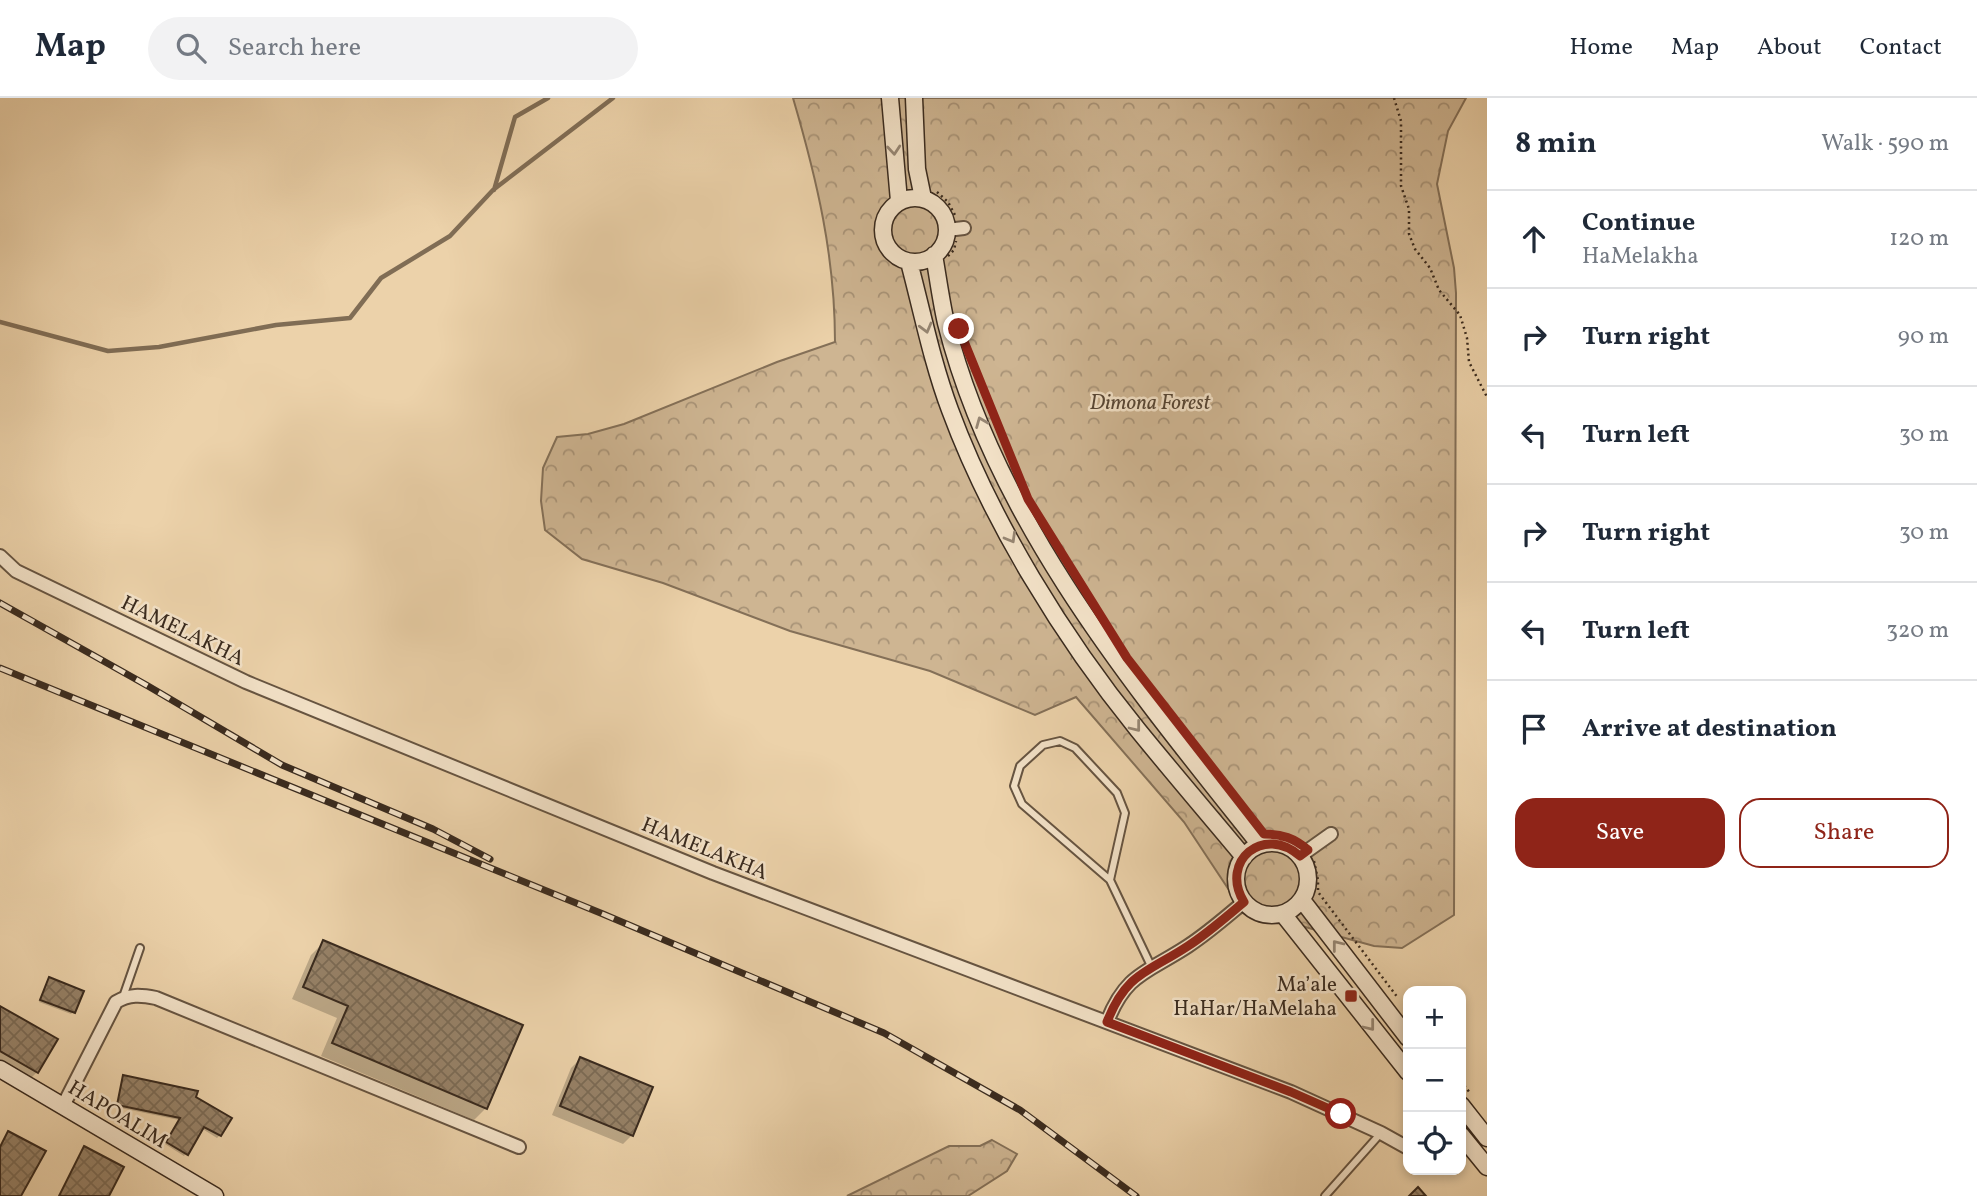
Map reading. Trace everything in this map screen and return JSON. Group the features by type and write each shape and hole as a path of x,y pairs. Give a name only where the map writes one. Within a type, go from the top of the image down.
{"main road":[{"path":"890,98 899,201"},
{"path":"915,98 917,169 926,192 956,229 946,239 939,258 946,323 993,452 1019,504 1082,610 1123,670 1262,839 1304,853 1308,883 1302,900 1283,914 1275,916 1258,912 1244,902 1239,894 1236,874 1244,857 1262,839"},
{"path":"926,192 899,201 885,215 883,238 896,257 909,262 939,258"},
{"path":"909,262 950,409 971,461 998,515 1062,623 1104,684 1137,729 1244,857"},
{"path":"1302,900 1403,1031"},
{"path":"1283,914 1403,1066"},
{"name":"HAPOALIM","path":"0,1069 215,1196"},
{"path":"1466,1111 1487,1138"},
{"path":"1466,1141 1487,1167"}],"street":[{"name":"HAMELAKHA","path":"0,556 16,571 246,682 713,873 1291,1092 1403,1145"},
{"path":"1304,853 1331,834"},
{"path":"1107,1022 1123,989 1133,979 1207,933 1244,902"},
{"path":"63,1106 116,1003 132,995 156,998 519,1147"}],"lane":[{"path":"1110,880 1125,813 1117,793 1075,748 1060,741 1044,745 1020,765 1014,786 1022,804 1110,880 1152,968"},
{"path":"122,998 140,948"},
{"path":"1325,1196 1381,1133"}],"path":[{"path":"1394,98 1401,121 1401,187 1409,209 1409,233 1415,249 1430,268 1439,290 1460,315 1467,338 1469,362 1487,397"},
{"path":"926,192 948,202 956,212 954,250 939,258"},
{"path":"1262,839 1280,834 1297,841 1317,869 1318,892 1400,1002"}],"green space":[{"name":"Dimona Forest","path":"793,98 1466,98 1448,131 1437,184 1454,268 1456,293 1454,915 1402,948 1374,946 1298,925 1229,890 1184,822 1076,697 1035,715 930,671 790,631 663,583 582,559 545,530 541,501 543,468 557,437 588,434 624,424 777,362 835,342 832,279 823,218"},
{"path":"992,1140 1017,1154 1007,1171 968,1196 847,1196 949,1146 980,1146"}],"building":[{"path":"323,940 523,1025 487,1109 332,1043 348,1006 303,987"},
{"path":"49,977 84,991 75,1013 40,1000"},
{"path":"0,1006 58,1039 38,1073 0,1051"},
{"path":"580,1057 653,1087 633,1136 560,1106"},
{"path":"123,1075 198,1091 196,1097 232,1118 221,1136 204,1127 188,1155 166,1142 180,1118 117,1105"},
{"path":"8,1131 46,1151 21,1196 0,1196 0,1147"},
{"path":"84,1146 124,1167 109,1196 59,1196"},
{"path":"1418,1187 1426,1196 1409,1196"}],"waterway":[{"path":"494,190 515,117 548,98"},
{"path":"0,322 108,351 159,347 276,325 350,318 381,278 450,236 493,190 613,98"}],"railway":[{"path":"0,603 282,765 433,829 490,859"},
{"path":"0,668 603,914 884,1033 1020,1110 1136,1196"}],"place":[{"name":"Ma’ale HaHar/HaMelaha","path":"1351,996"}],"route":[{"path":"959,329 1028,499 1127,658 1264,834 1280,834 1297,841 1308,850 1300,856 1292,849 1271,843 1251,850 1239,865 1236,874 1236,884 1244,902 1187,947 1133,979 1123,989 1107,1022 1291,1092 1341,1114"}]}
